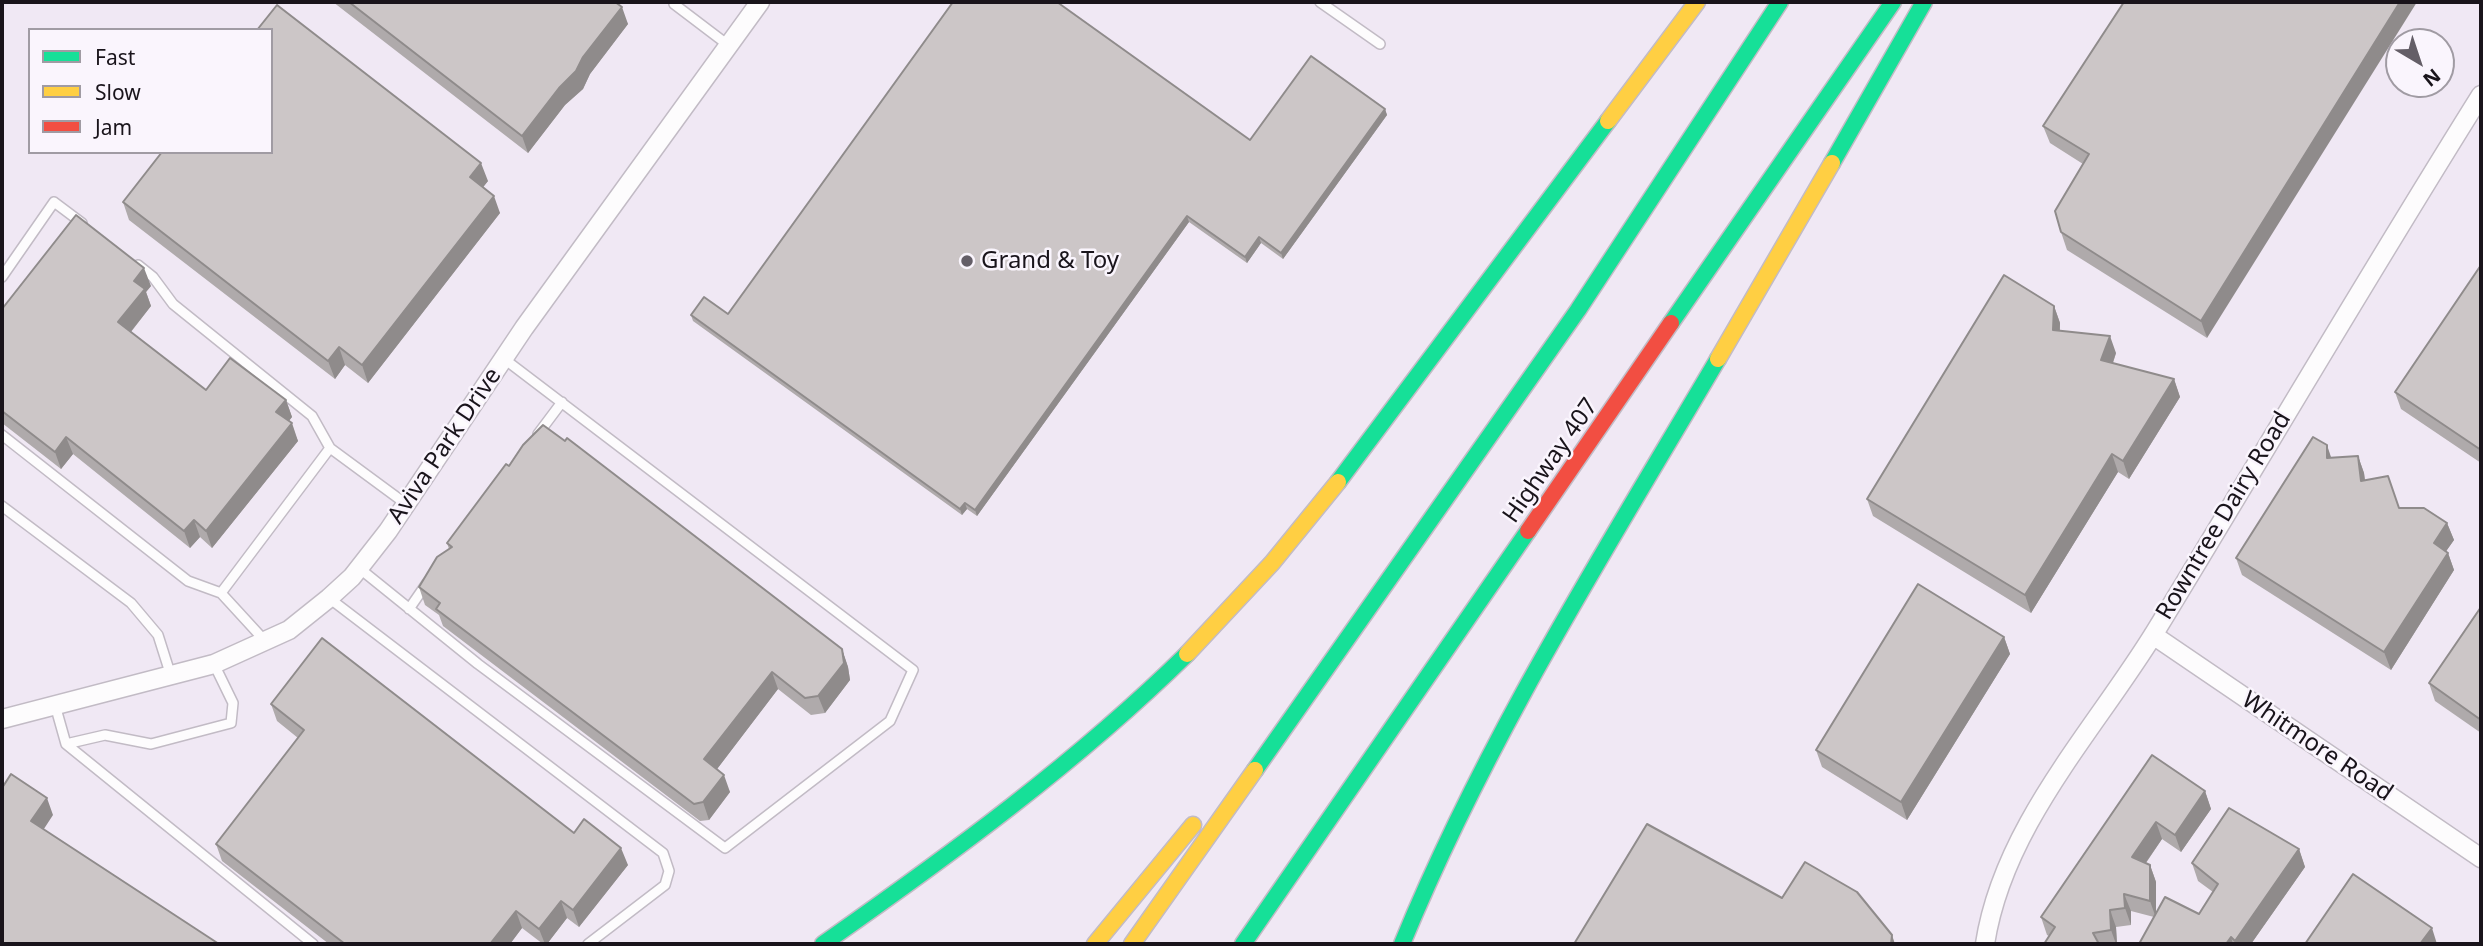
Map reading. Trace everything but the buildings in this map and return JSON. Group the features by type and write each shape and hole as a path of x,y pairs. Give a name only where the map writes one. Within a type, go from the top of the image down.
{"highway":[{"path":"823,944 1019,803 1091,742 1206,634 1288,544 1363,451 1697,2"},
{"path":"1132,944 1578,310 1780,2"},
{"name":"Highway 407","path":"1242,944 1893,2"},
{"path":"1402,944 1440,851 1497,733 1566,612 1783,254 1924,2"},
{"path":"1219,793 1368,609"},
{"path":"1095,944 1201,815"},
{"path":"1254,944 1333,816"}],"street":[{"name":"Aviva Park Drive","path":"2,719 54,703 171,677 214,664 289,630 329,598 359,568 406,504 503,358 760,2"},
{"name":"Rowntree Dairy Road","path":"1985,944 1989,917 2005,869 2041,804 2153,635 2349,306 2481,95"},
{"name":"Whitmore Road","path":"2153,635 2481,858"}],"lane":[{"path":"1320,2 1380,44"},
{"path":"673,3 728,46"},
{"path":"2,277 54,202 87,227"},
{"path":"131,260 153,277 173,304 312,416 330,448 406,504"},
{"path":"359,568 409,609 726,848 890,721 913,670 503,358"},
{"path":"529,446 562,402"},
{"path":"2,435 188,581 221,593 265,641"},
{"path":"221,593 330,448"},
{"path":"2,506 131,603 158,635 171,677"},
{"path":"409,609 433,576"},
{"path":"329,598 663,853 669,871 665,885 588,944"},
{"path":"66,744 105,735 151,744 231,723 233,703 214,664"},
{"path":"54,703 66,744 313,944"}],"traffic: fast":[{"path":"1255,770 1578,310 1780,2"},
{"path":"1671,323 1893,2"},
{"path":"1832,163 1924,2"},
{"path":"1338,482 1608,121"},
{"path":"1402,944 1471,792 1549,646 1718,359"},
{"path":"1243,944 1528,531"},
{"path":"823,944 918,876 1057,770 1187,654"}],"traffic: slow":[{"path":"1608,121 1697,2"},
{"path":"1718,359 1832,163"},
{"path":"1187,654 1272,563 1338,482"},
{"path":"1132,944 1255,770"},
{"path":"1095,944 1193,825"}],"traffic: jam":[{"path":"1528,531 1671,323"}],"place":[{"name":"Grand & Toy","path":"967,261"}]}
